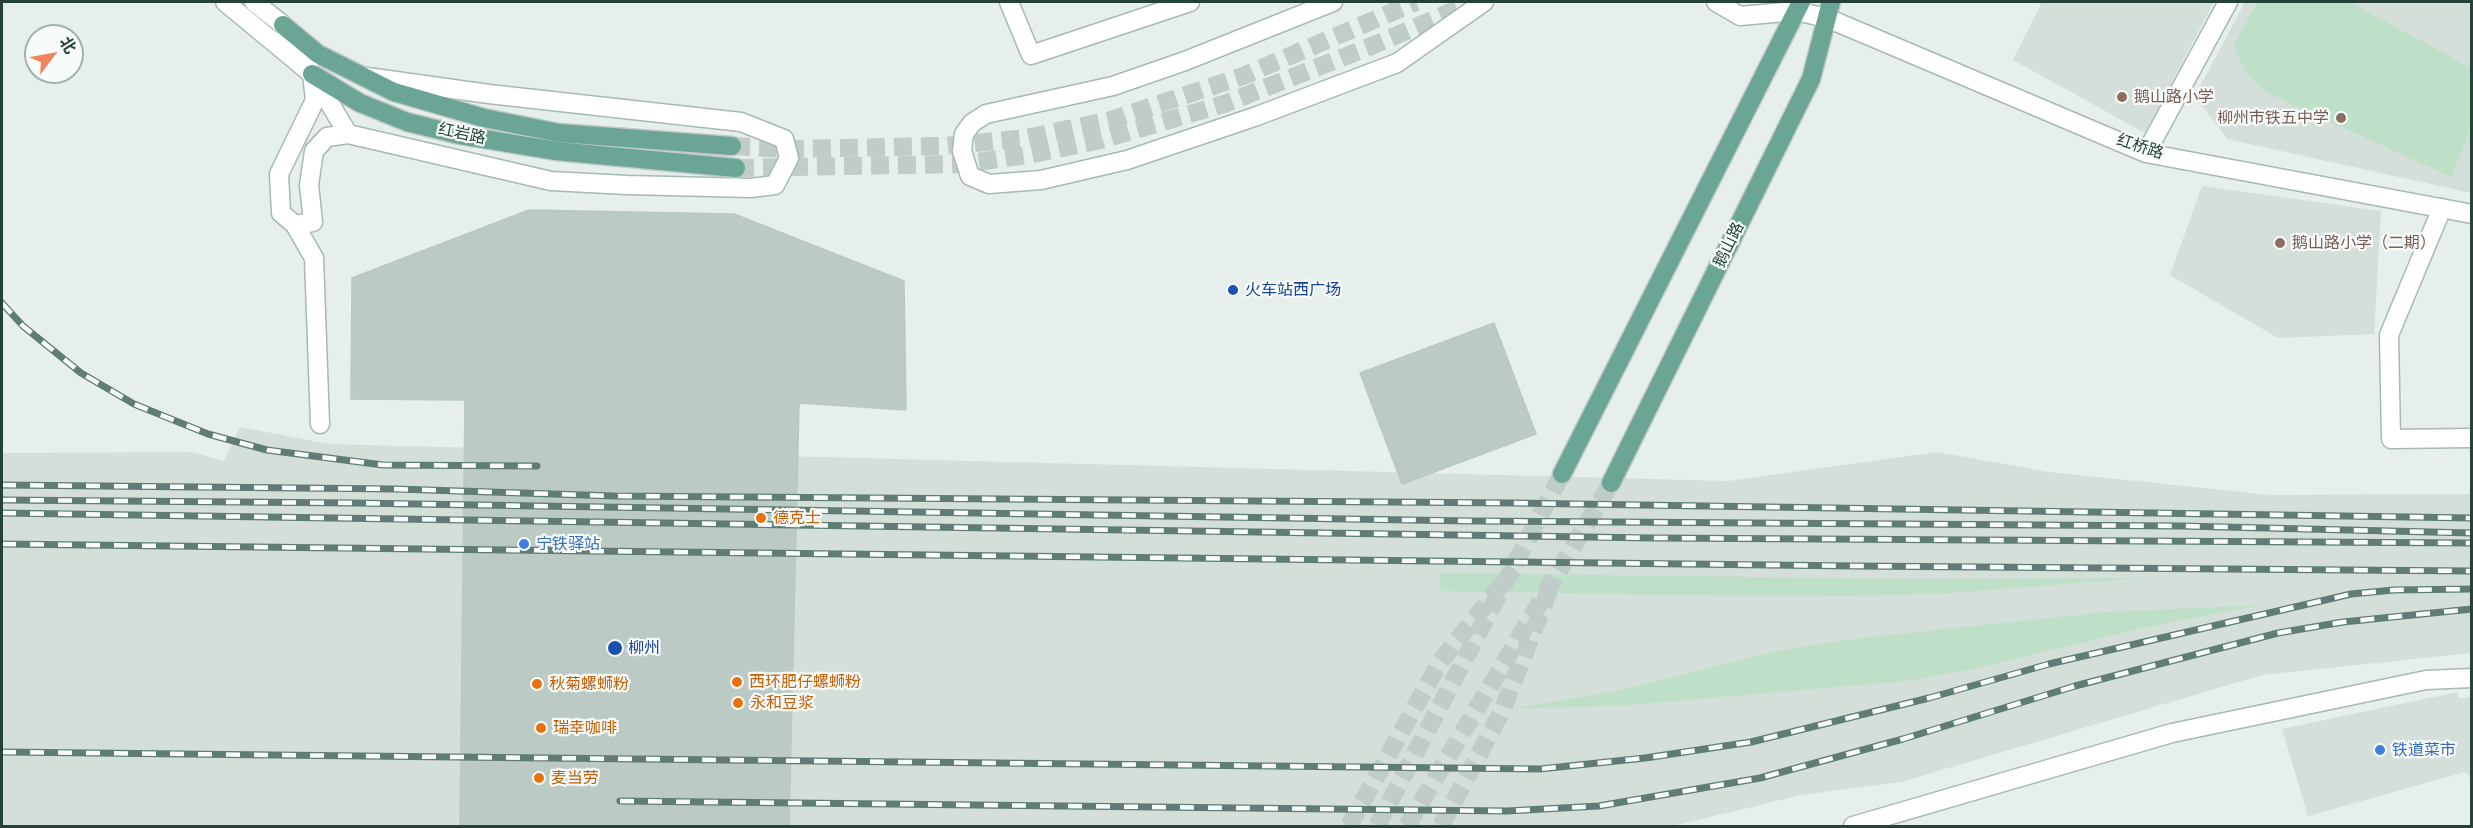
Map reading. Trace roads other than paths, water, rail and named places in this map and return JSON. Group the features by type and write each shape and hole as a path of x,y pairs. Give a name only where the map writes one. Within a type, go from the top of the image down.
{"main road":[{"path":"1562,474 1795,5"},
{"name":"鹅山路","path":"1611,483 1811,79 1829,10"},
{"name":"红岩路","path":"283,25 318,54 394,92 495,120 560,133 732,146"},
{"name":"红岩路","path":"312,74 360,103 407,122 460,135 556,152 736,168"}],"street":[{"name":"红岩路","path":"225,2 312,74"},
{"name":"红岩路","path":"254,2 283,25"},
{"path":"1009,2 1031,55 1190,2"},
{"path":"1333,2 1185,61 1113,86 986,114 972,123 964,134 962,151 970,176 989,184 1041,180 1127,160 1257,116 1397,63 1484,2"},
{"path":"1716,2 1740,16 1795,5 1829,10"},
{"path":"2146,153 2228,2"},
{"name":"红桥路","path":"1829,10 2146,153 2472,214"},
{"path":"283,25 348,134"},
{"path":"312,74 315,100 279,174 281,213 295,225 314,258 320,424"},
{"path":"295,225 313,222 309,185 314,151 327,137 348,134 550,181 751,188 775,185 789,158 784,139 741,122 489,94 364,77"},
{"path":"302,129 326,110 360,103"},
{"path":"2442,208 2389,335 2391,439 2472,438"},
{"path":"1853,826 2172,733 2426,680 2472,678"}],"tunnel":[{"path":"732,146 785,149 944,146 1026,138 1111,120 1243,76 1416,2"},
{"path":"736,168 962,164 1028,155 1101,140 1224,104 1374,45 1474,2"},
{"path":"1377,826 1562,474"},
{"path":"1407,826 1611,483"},
{"path":"1349,826 1440,662 1514,569"},
{"path":"1441,826 1502,711 1554,578"}],"railway":[{"path":"2,303 23,326 81,373 134,404 208,434 267,450 383,465 537,466"},
{"path":"2,485 396,489 615,496 1513,503 2472,518"},
{"path":"2,500 354,503 1471,521 2182,526 2472,533"},
{"path":"2,513 1653,538 2472,543"},
{"path":"2,544 2472,571"},
{"path":"2,752 1540,769 1645,758 1751,742 1929,698 2049,664 2351,594 2394,590 2472,589"},
{"path":"620,801 1507,811 1599,806 1760,778 1903,739 2075,686 2278,633 2343,622 2472,609"}],"place":[{"name":"鹅山路小学","path":"2122,97"},
{"name":"柳州市铁五中学","path":"2341,118"},
{"name":"鹅山路小学（二期）","path":"2280,243"},
{"name":"火车站西广场","path":"1233,290"},
{"name":"德克士","path":"761,518"},
{"name":"宁铁驿站","path":"524,544"},
{"name":"柳州","path":"615,648"},
{"name":"西环肥仔螺蛳粉","path":"737,682"},
{"name":"秋菊螺蛳粉","path":"537,684"},
{"name":"永和豆浆","path":"738,703"},
{"name":"瑞幸咖啡","path":"541,728"},
{"name":"铁道菜市","path":"2380,750"},
{"name":"麦当劳","path":"539,778"}]}
